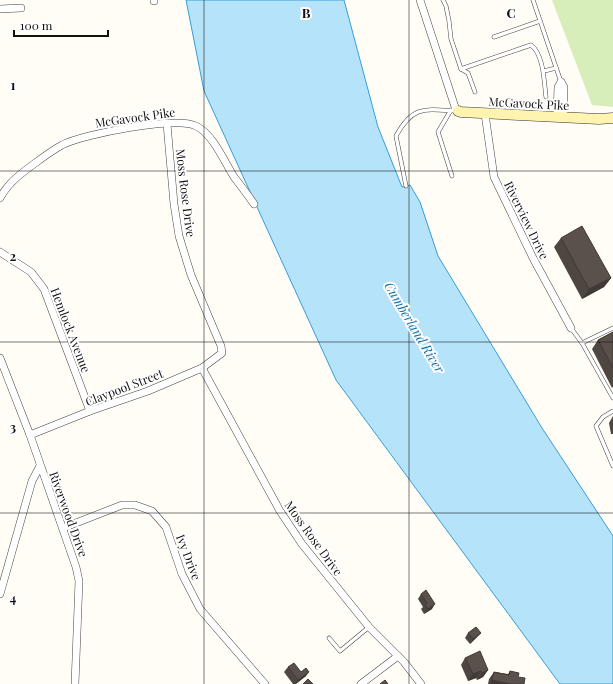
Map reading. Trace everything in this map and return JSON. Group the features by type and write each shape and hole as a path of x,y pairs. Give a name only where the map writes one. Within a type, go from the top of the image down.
{"street":[{"path":"420,0 455,107 454,111"},
{"path":"0,9 21,8"},
{"path":"560,117 564,87 561,82"},
{"name":"McGavock Pike","path":"454,111 485,114 599,119 613,118"},
{"name":"Riverview Drive","path":"485,114 494,177 533,258 571,328"},
{"name":"McGavock Pike","path":"599,119 613,122"},
{"name":"McGavock Pike","path":"0,198 11,183 62,145 84,137 140,127 187,123 196,126 209,136 254,204"},
{"name":"Moss Rose Drive","path":"167,124 174,204 179,236 191,276 221,346 222,353"},
{"name":"Hemlock Avenue","path":"0,252 31,272 44,289 90,411"},
{"name":"Claypool Street","path":"30,435 90,411 148,391 202,368 222,353"},
{"name":"Riverwood Drive","path":"0,358 30,435 76,567 79,581 75,684"},
{"name":"Moss Rose Drive","path":"202,368 280,511 302,544 369,627 398,656 421,684"},
{"path":"0,594 32,481 40,466"},
{"name":"Ivy Drive","path":"63,528 122,505 135,505 152,511 166,527 182,574 200,609 265,684"},
{"path":"361,684 398,656"}],"lane":[{"path":"443,0 446,6 451,39 461,69 468,73 475,92"},
{"path":"533,0 561,82"},
{"path":"494,37 540,21"},
{"path":"461,69 532,45 536,48 544,71 546,97"},
{"path":"544,71 556,68"},
{"path":"406,186 396,136 401,127 413,114 420,111 454,111"},
{"path":"452,176 438,132 454,111"},
{"path":"571,328 582,343 613,398"},
{"path":"582,343 613,328"},
{"path":"613,411 603,417 596,426 613,466"},
{"path":"329,638 340,651 369,627"}],"green space":[{"path":"552,0 613,0 613,107 592,105"}],"water":[{"name":"Cumberland River","path":"186,0 344,0 378,127 402,187 410,185 420,202 438,256 542,428 613,536 613,684 560,684 336,380 204,91"}],"building":[{"path":"582,226 611,278 589,289 561,238"},
{"path":"613,332 613,368 598,340"},
{"path":"426,590 435,604 428,609 425,604 427,603 421,594"},
{"path":"476,627 481,633 473,639 468,633"},
{"path":"480,651 488,670 482,673 481,671 473,674 465,658"},
{"path":"294,663 301,672 306,668 309,672 298,680 288,667"},
{"path":"510,671 519,673 518,677 525,678 524,684 510,684 492,680 494,672 509,675"},
{"path":"308,679 313,684 303,684"},
{"path":"385,680 388,684 380,684"}]}
